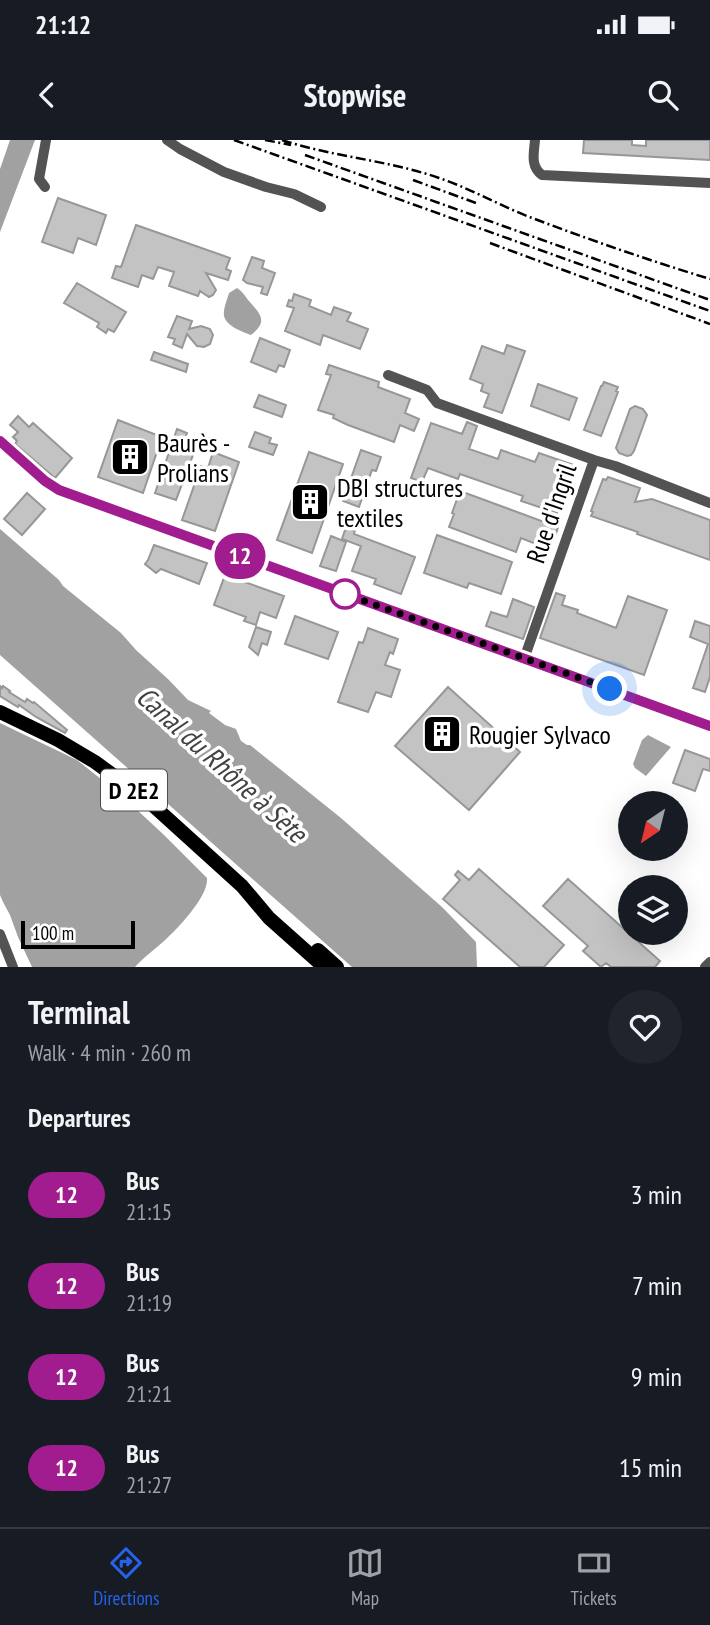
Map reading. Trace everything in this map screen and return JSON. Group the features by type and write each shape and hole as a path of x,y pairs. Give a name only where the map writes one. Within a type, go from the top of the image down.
{"main road":[{"name":"D 2E2","path":"0,712 96,762 146,799 242,886 269,918 324,967"},
{"name":"D 2E2","path":"242,886 256,895 337,967"}],"street":[{"path":"45,187 39,179 46,140"},
{"path":"167,140 225,172 293,194 321,207"},
{"path":"535,140 533,165 542,175 710,183"},
{"name":"Rue d'Ingril","path":"388,375 427,390 437,403 594,460 524,659"},
{"path":"0,441 59,490 710,726"},
{"path":"594,460 710,503"},
{"path":"0,934 13,967"},
{"path":"705,967 710,962"}],"water":[{"path":"10,140 35,140 0,232 0,169"},
{"path":"237,288 261,318 260,326 251,335 231,326 225,320 229,293"},
{"name":"Canal du Rhône à Sète","path":"0,529 63,586 121,633 188,700 211,711 209,713 225,725 236,729 241,741 250,745 341,818 442,907 476,942 477,967 352,967 0,655"},
{"path":"0,723 77,760 121,795 207,878 203,894 191,912 170,936 135,967 32,967 0,895"},
{"path":"648,735 671,747 646,776 633,764 642,740"}],"building":[{"path":"584,140 632,140 632,145 646,146 646,140 710,140 710,160 583,153"},
{"path":"58,198 106,215 96,245 78,238 73,253 42,242"},
{"path":"136,225 230,258 226,269 231,271 228,280 206,273 216,290 209,297 200,291 198,296 169,286 174,272 158,267 153,279 142,275 138,287 112,278 116,266 121,267"},
{"path":"252,257 264,261 262,268 275,273 267,295 261,293 263,287 243,280"},
{"path":"77,283 126,312 114,332 108,329 106,333 97,327 99,323 64,303"},
{"path":"294,294 311,300 309,306 331,315 334,307 351,313 347,321 368,329 360,349 323,335 320,345 285,331 294,308 287,306"},
{"path":"177,316 192,321 189,329 201,326 210,329 213,335 210,344 197,346 187,334 182,348 173,344 175,339 168,337"},
{"path":"260,338 290,350 284,367 279,365 276,372 251,362"},
{"path":"507,345 525,351 502,413 484,407 489,394 481,391 483,384 470,379 482,346 504,354"},
{"path":"154,352 188,364 186,372 151,360"},
{"path":"329,365 379,382 378,387 410,399 405,413 419,419 414,431 400,425 394,442 348,425 333,418 334,415 318,410 331,375 326,374"},
{"path":"604,382 618,387 618,392 601,436 584,430"},
{"path":"538,384 577,398 569,420 531,406"},
{"path":"259,395 286,405 282,417 254,407"},
{"path":"635,406 643,409 647,415 634,451 627,456 619,453 616,448 630,409"},
{"path":"18,416 29,427 33,423 72,458 55,478 15,444 17,441 13,437 18,432 10,425"},
{"name":"Baurès - Prolians","path":"118,420 162,437 143,493 98,477"},
{"path":"467,422 477,426 469,449 498,459 501,450 535,462 539,453 574,465 557,513 521,501 523,496 460,474 458,479 428,468 422,482 411,478 431,423 462,434"},
{"path":"177,429 187,433 184,442 196,447 176,500 155,493"},
{"path":"255,432 271,438 269,443 277,445 273,455 249,447"},
{"path":"361,450 381,457 376,471 372,470 359,507 343,501"},
{"path":"213,452 239,462 215,531 182,520 201,466 208,468"},
{"name":"DBI structures textiles","path":"309,452 343,464 312,553 277,540"},
{"path":"608,477 640,488 635,502 652,499 710,520 710,560 591,516 603,479"},
{"path":"460,491 558,527 555,537 545,534 541,546 521,538 516,552 449,527"},
{"path":"27,493 45,509 22,535 4,519"},
{"path":"346,527 355,530 354,534 415,557 401,594 374,584 376,579 352,571 361,546 342,539"},
{"path":"437,535 512,562 501,594 469,583 467,588 424,573"},
{"path":"331,536 346,542 336,571 320,566"},
{"path":"154,545 207,563 199,584 161,569 156,573 145,564"},
{"path":"225,575 284,596 276,618 260,612 256,625 244,621 246,617 214,605"},
{"path":"556,593 565,596 562,605 616,628 628,596 667,610 644,675 540,638"},
{"path":"513,599 534,607 523,639 486,626 491,612 507,617"},
{"path":"295,616 338,632 328,659 285,644"},
{"path":"695,621 710,626 710,677 705,692 693,688 708,644 690,637"},
{"path":"256,627 271,632 267,645 262,643 258,655 249,647"},
{"path":"368,628 398,639 393,654 390,652 385,665 400,670 391,697 376,692 368,712 338,702 359,642 363,643"},
{"path":"0,686 25,702 27,699 34,702 67,730 65,733 0,696"},
{"path":"448,687 520,752 469,810 395,746"},
{"path":"685,750 710,759 710,771 703,769 695,791 673,783"},
{"path":"479,869 564,945 544,967 520,967 443,899 460,880 455,875 458,871 469,880"},
{"path":"568,879 618,924 618,945 642,945 660,961 655,967 611,967 606,963 601,967 583,951 588,946 543,906"}],"railway":[{"path":"234,140 710,311"},
{"path":"265,140 291,145"},
{"path":"282,140 439,178 550,225 710,279"},
{"path":"305,155 710,300"},
{"path":"413,180 476,203"},
{"path":"490,243 710,324"}],"bus line":[{"name":"12","path":"0,441 59,490 710,726"}],"place":[{"name":"Baurès - Prolians","path":"130,457"},
{"name":"DBI structures textiles","path":"310,502"},
{"name":"Rougier Sylvaco","path":"442,734"}],"route":[{"path":"345,594 337,591 610,689"}]}
